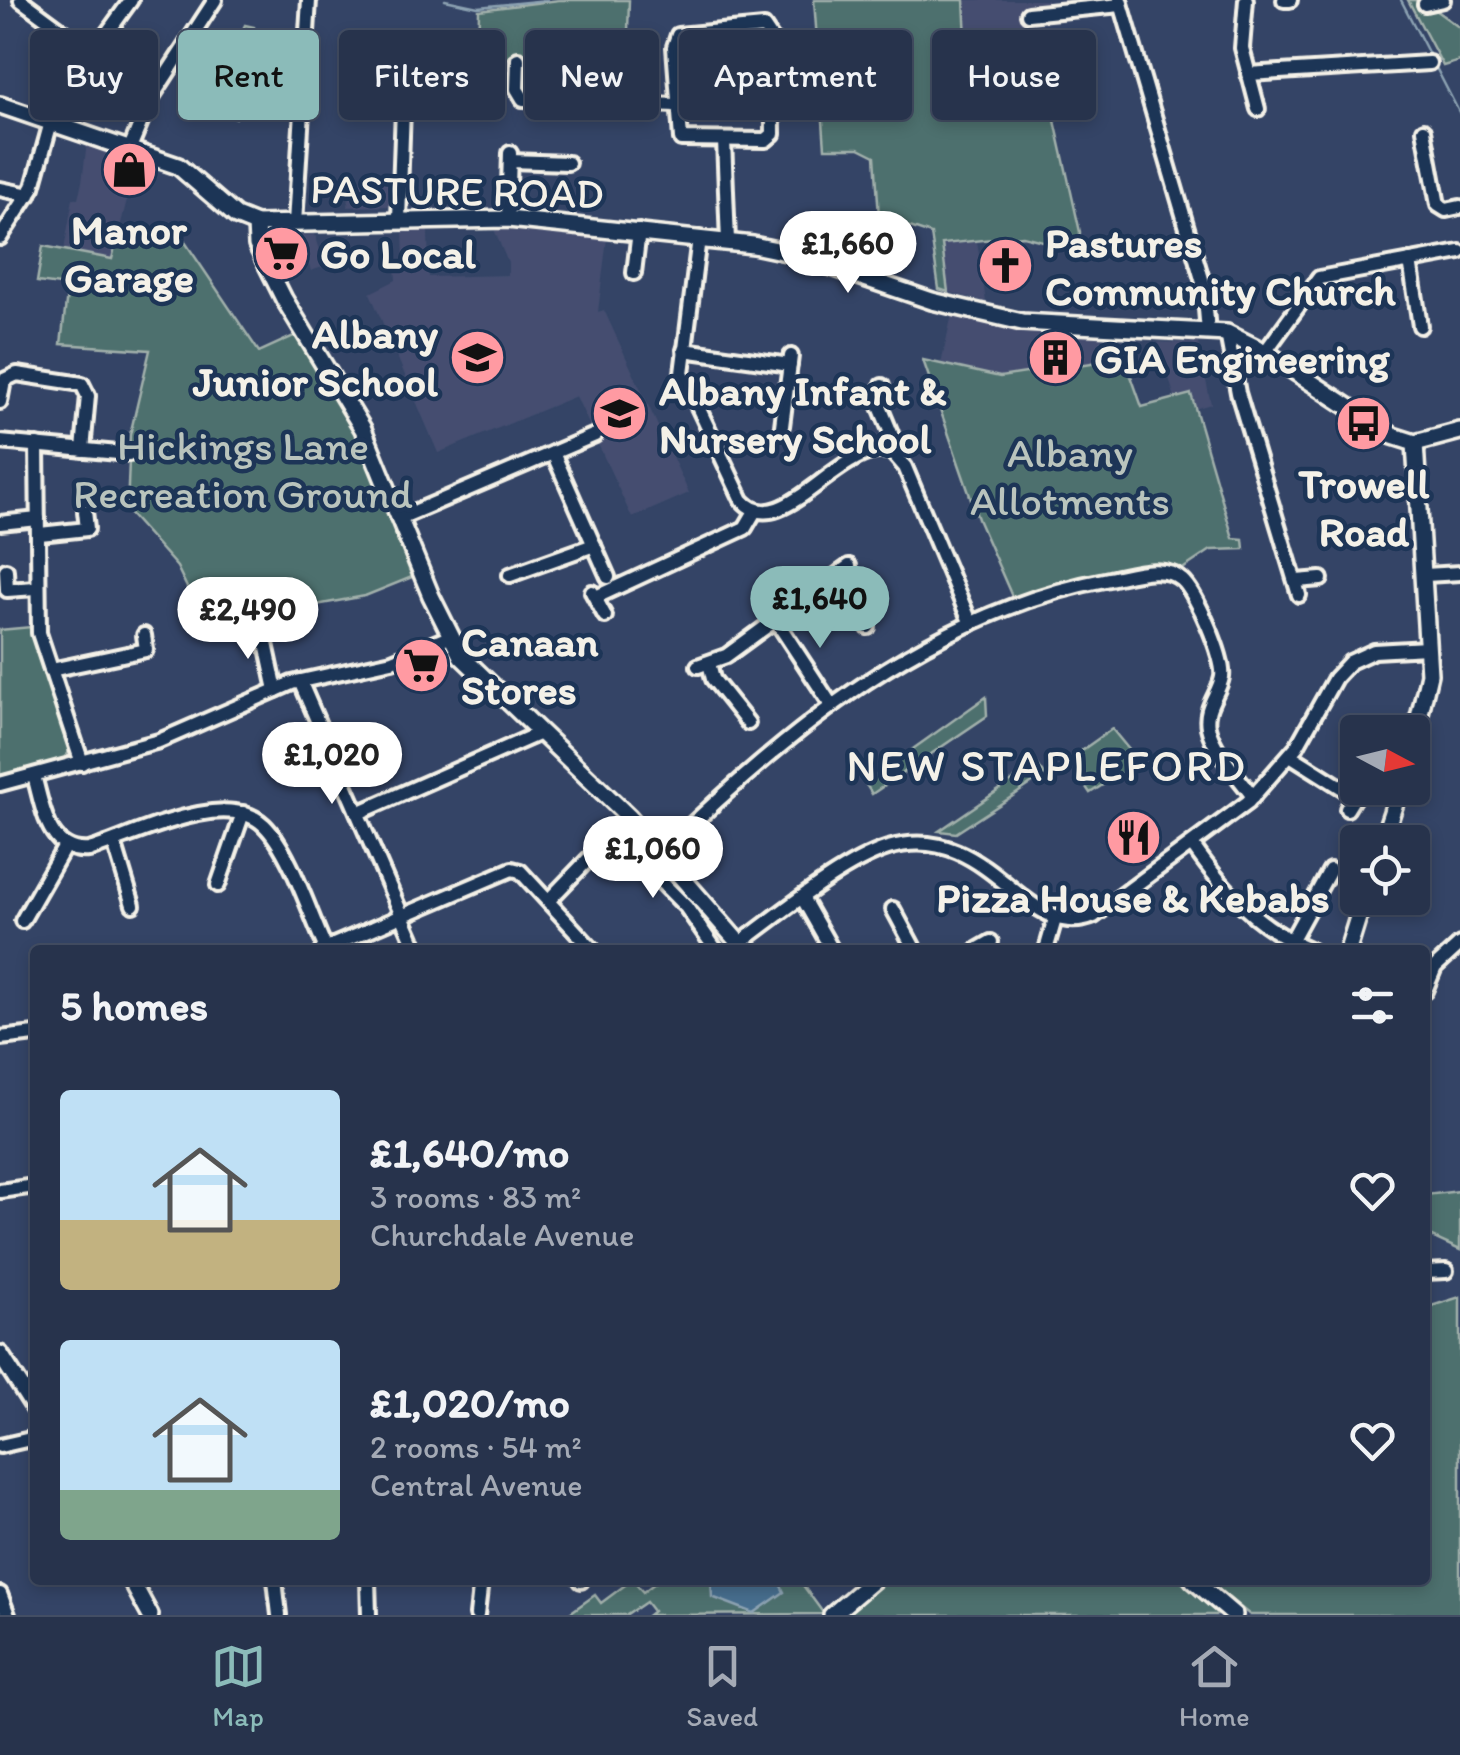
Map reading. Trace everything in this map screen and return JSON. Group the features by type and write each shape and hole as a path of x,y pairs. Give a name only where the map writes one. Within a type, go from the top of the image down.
{"main road":[{"path":"0,105 30,114"},
{"path":"50,120 185,170 236,216 256,224 257,245 362,429 450,637 473,672 628,817 742,945"},
{"name":"PASTURE ROAD","path":"256,224 508,218 639,231 791,253 910,294 995,317 1070,327 1226,334 1265,352 1374,426 1416,443"},
{"path":"1422,715 1428,693 1428,648 1416,443 1456,432"},
{"path":"1350,945 1359,915"},
{"path":"0,1354 5,1374 30,1403"},
{"path":"134,1585 150,1615"},
{"path":"832,1615 867,1585"},
{"path":"1199,1585 1234,1615"}],"street":[{"path":"21,0 62,30"},
{"path":"110,30 131,0"},
{"path":"130,148 150,100 215,0"},
{"path":"295,224 310,0"},
{"path":"1246,0 1242,48 1260,103"},
{"path":"1028,14 1120,3 1204,286 1208,332"},
{"path":"767,29 772,39 774,132 766,140 724,140 681,140 676,105 678,35 767,29"},
{"path":"518,59 518,89 522,98 676,105"},
{"path":"1248,74 1422,60"},
{"path":"0,238 29,195 50,120"},
{"path":"399,219 403,120"},
{"path":"1431,137 1430,176 1435,212 1460,207"},
{"path":"724,140 728,242"},
{"path":"508,218 510,157 568,163"},
{"path":"0,189 29,195"},
{"path":"633,273 639,231"},
{"path":"699,238 684,350 684,380 742,500 755,511 774,512 863,452 888,450 906,468 970,624"},
{"path":"1265,352 1319,278 1460,252"},
{"path":"1410,261 1420,326"},
{"path":"1226,334 1238,393 1298,588 1321,579"},
{"path":"684,350 791,361 778,405 782,426"},
{"path":"0,402 2,383 11,376 78,382 88,396 83,450"},
{"path":"874,392 891,432 888,450"},
{"path":"400,518 594,435"},
{"path":"0,442 128,454"},
{"path":"37,445 38,633 82,762"},
{"path":"553,454 608,577"},
{"path":"0,523 86,529 85,511"},
{"path":"605,616 594,594 669,570 746,528 755,511"},
{"path":"510,576 594,545"},
{"path":"744,714 704,665 726,656 845,569 868,627"},
{"path":"662,853 713,800 894,662 970,624 1083,584 1156,571 1176,575 1188,586 1221,660 1222,678 1207,716 1210,733 1253,797"},
{"path":"1424,574 1460,573"},
{"path":"4,580 7,590 36,588"},
{"path":"775,619 832,706"},
{"path":"262,625 276,690"},
{"path":"51,670 146,650 144,635"},
{"path":"0,784 159,741 300,681 392,662 450,637"},
{"path":"744,945 874,854 897,846 934,846 975,858 1055,919 1076,921 1100,913 1253,797 1290,756 1335,678 1350,662 1374,651 1428,648"},
{"path":"300,681 415,945"},
{"path":"358,813 540,733"},
{"path":"1290,756 1355,796 1347,809"},
{"path":"34,776 48,825 66,846 86,850 206,812 228,809 259,821 274,838 322,945"},
{"path":"218,885 243,812"},
{"path":"549,900 628,817"},
{"path":"613,832 686,907 713,945"},
{"path":"114,842 134,906"},
{"path":"22,920 66,846"},
{"path":"1192,846 1242,908 1300,945"},
{"path":"334,945 512,870 520,871 589,945"},
{"path":"1292,941 1317,882 1330,870"},
{"path":"804,900 829,945"},
{"path":"893,909 914,942"},
{"path":"1047,945 1055,919"},
{"path":"1430,980 1435,968 1460,944"},
{"path":"0,1038 30,1035"},
{"path":"0,1192 30,1187"},
{"path":"1430,1272 1450,1270"},
{"path":"0,1446 30,1439"},
{"path":"276,1585 279,1615"},
{"path":"368,1585 369,1615"},
{"path":"478,1615 481,1585"},
{"path":"0,1594 8,1615"}],"shaded area":[{"path":"964,0 1047,0 1047,4 1019,10 1020,18 1027,19 1030,30 966,30"},
{"path":"87,142 143,160 138,180 132,180 112,259 64,250 73,198 78,199 82,182"},
{"path":"350,180 394,181 393,206 348,207"},
{"path":"493,227 607,238 598,312 604,310 689,493 632,518 576,396 438,453 370,293 396,280 395,263 404,262 403,231 428,231 429,277 508,275 508,263"},
{"path":"315,234 325,266 311,271 305,254 275,266 268,248 275,237"},
{"path":"977,241 986,302 948,292 941,244"},
{"path":"952,314 1007,327 1101,336 1106,361 1000,377 941,364"},
{"path":"1158,342 1198,343 1211,404 1194,409 1190,394 1175,398"},
{"path":"711,1585 780,1585 784,1592 754,1613 712,1597"}],"green space":[{"path":"559,0 629,0 628,30 525,30 525,59 505,58 505,30 479,30 479,10"},
{"path":"814,0 964,0 966,30 932,30 932,120 1055,120 1080,232 1078,250 1023,236 942,244 948,292 939,289 931,234 879,217 875,156 859,148 825,148 823,120 912,120 912,30 816,30"},
{"path":"1408,0 1421,0 1460,28 1460,61 1443,66"},
{"name":"Hickings Lane Recreation Ground","path":"120,227 168,238 179,233 259,352 298,334 359,435 412,577 365,596 213,624 197,608 177,567 127,511 130,435 150,350 61,344 68,286 37,282 43,246 112,259"},
{"name":"Albany Allotments","path":"1102,342 1119,342 1142,407 1191,394 1233,538 1243,539 1244,549 1211,550 1178,572 1014,601 978,519 923,360 1000,377 1105,361"},
{"path":"31,627 70,748 65,760 0,777 0,630"},
{"path":"986,697 987,716 872,794 865,783"},
{"path":"1112,729 1139,762 1090,793 1068,760"},
{"path":"1037,764 1045,775 956,833 939,831"},
{"path":"1460,1191 1460,1250 1430,1236 1430,1194"},
{"path":"1460,1297 1460,1615 1250,1615 1213,1585 1430,1585 1430,1306"},
{"path":"625,1585 637,1585 643,1592 652,1585 803,1585 824,1614 648,1615 653,1611 646,1602 627,1615 567,1615 595,1595 601,1603"},
{"path":"880,1585 1185,1585 1221,1615 845,1615"}],"waterway":[{"path":"445,0 478,7 547,0"},
{"path":"1401,0 1460,114"}],"place":[{"name":"Manor Garage","path":"129,169"},
{"name":"Go Local","path":"281,253"},
{"name":"Pastures Community Church","path":"1006,266"},
{"name":"Albany Junior School","path":"477,357"},
{"name":"GIA Engineering","path":"1055,358"},
{"name":"Albany Infant & Nursery School","path":"620,414"},
{"name":"Trowell Road","path":"1364,423"},
{"name":"Canaan Stores","path":"422,665"},
{"name":"Pizza House & Kebabs","path":"1133,837"}],"district":[{"name":"NEW STAPLEFORD","path":"1047,765"}]}
